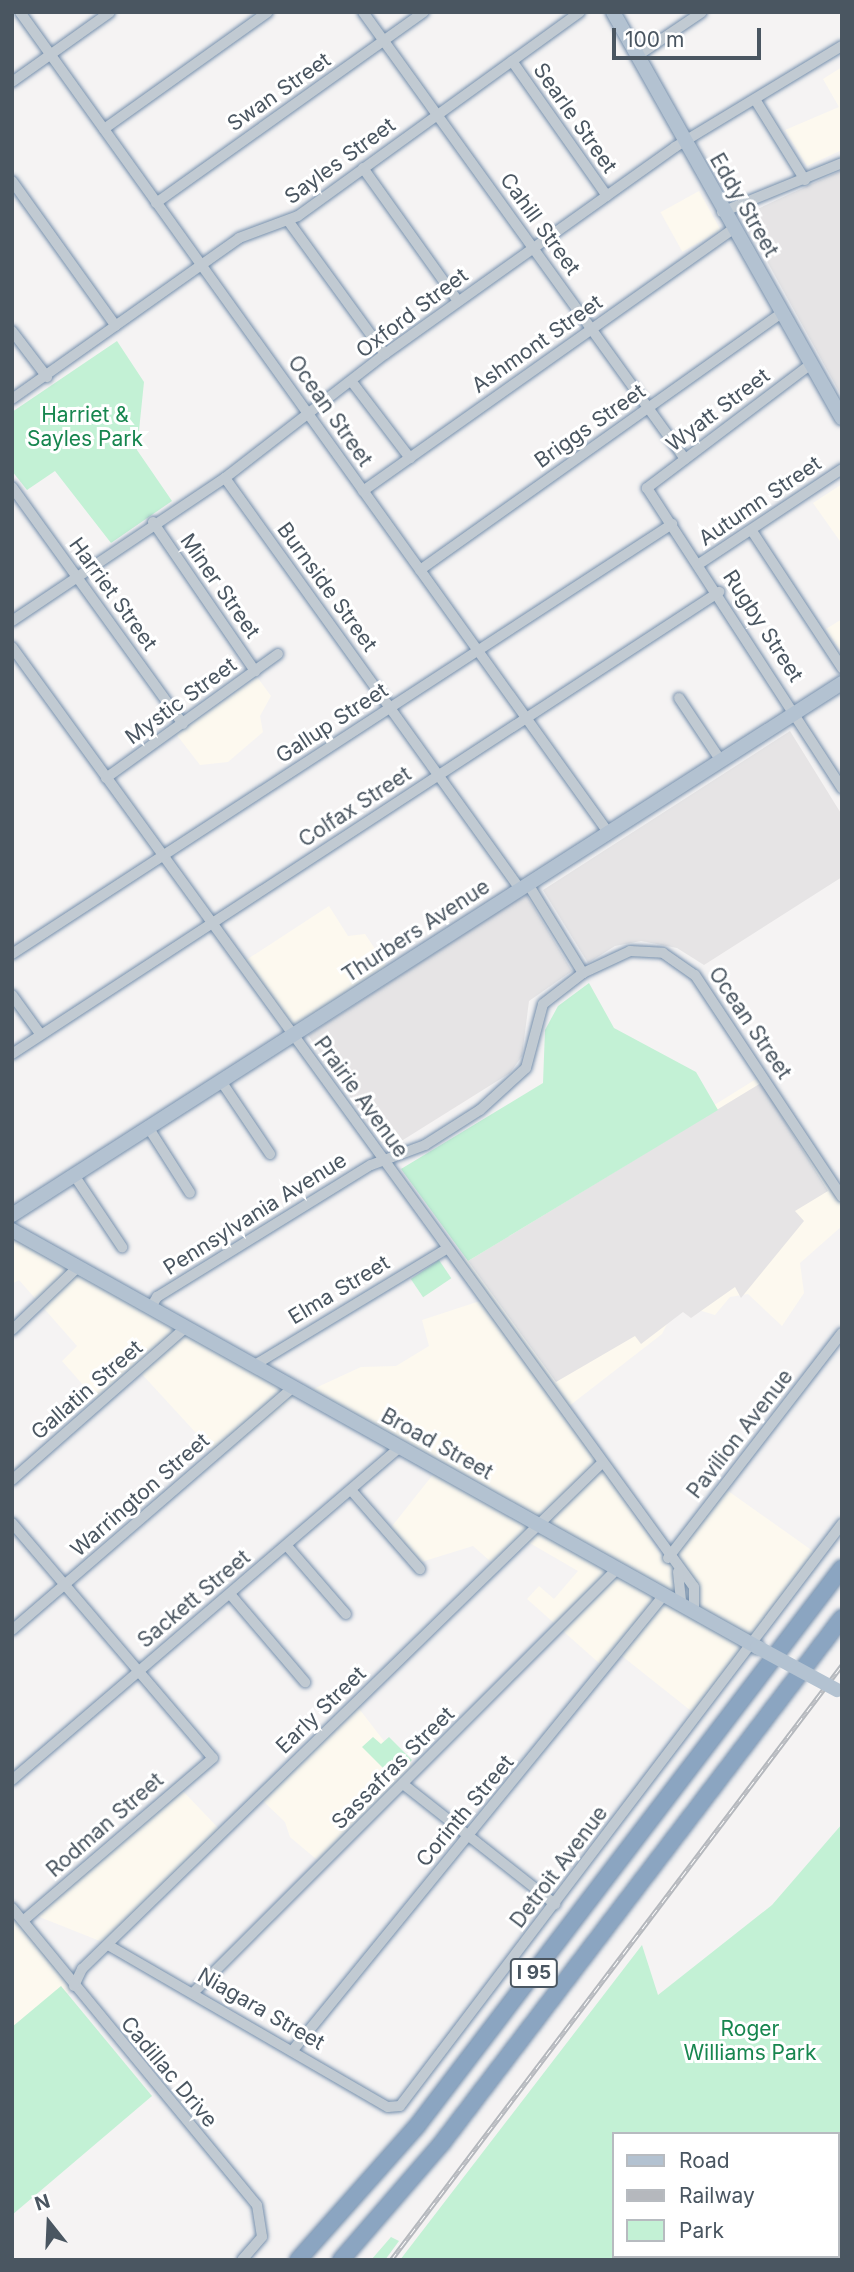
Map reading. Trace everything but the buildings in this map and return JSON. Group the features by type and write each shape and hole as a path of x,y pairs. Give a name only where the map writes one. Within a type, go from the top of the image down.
{"highway":[{"name":"I 95","path":"298,2260 417,2126 842,1568"},
{"name":"I 95","path":"341,2260 442,2143 842,1618"}],"main road":[{"name":"Eddy Street","path":"613,12 722,212 842,418"},
{"name":"Thurbers Avenue","path":"12,1214 842,683"},
{"name":"Broad Street","path":"12,1230 839,1692"}],"street":[{"name":"Ocean Street","path":"20,12 608,832"},
{"path":"12,82 110,12"},
{"path":"104,129 268,12"},
{"name":"Cahill Street","path":"363,12 685,459"},
{"name":"Swan Street","path":"156,203 424,12"},
{"name":"Sayles Street","path":"12,399 47,377 239,238 289,222 580,12"},
{"path":"637,56 702,14"},
{"name":"Oxford Street","path":"12,621 153,522 225,478 310,416 384,354 684,143 842,46"},
{"name":"Searle Street","path":"512,61 607,197"},
{"path":"756,101 805,180"},
{"path":"722,212 842,163"},
{"path":"363,168 458,301"},
{"path":"12,181 116,327"},
{"path":"289,222 384,354"},
{"name":"Ashmont Street","path":"363,491 733,229"},
{"name":"Briggs Street","path":"420,570 782,313"},
{"path":"12,331 47,377"},
{"name":"Wyatt Street","path":"647,488 811,364"},
{"path":"352,382 410,457"},
{"name":"Autumn Street","path":"699,564 842,469"},
{"name":"Burnside Street","path":"225,478 439,776 524,887 583,974"},
{"name":"Harriet Street","path":"12,487 183,724"},
{"name":"Rugby Street","path":"647,488 719,592 841,785"},
{"name":"Miner Street","path":"153,522 255,671"},
{"name":"Gallup Street","path":"12,954 672,524"},
{"path":"752,531 842,668"},
{"name":"Colfax Street","path":"12,1054 719,592"},
{"name":"Prairie Avenue","path":"12,647 677,1570 687,1607"},
{"name":"Mystic Street","path":"106,778 278,654"},
{"path":"680,698 721,761"},
{"name":"Ocean Street","path":"384,1161 425,1145 513,1086 526,1068 543,1004 583,974 630,951 680,961 704,987 842,1197"},
{"path":"12,995 41,1035"},
{"path":"221,1081 270,1154"},
{"path":"148,1127 190,1193"},
{"name":"Pennsylvania Avenue","path":"151,1307 158,1297 384,1161"},
{"path":"74,1175 122,1247"},
{"name":"Elma Street","path":"253,1366 446,1250"},
{"path":"12,1330 78,1267"},
{"name":"Gallatin Street","path":"12,1480 185,1328"},
{"name":"Pavilion Avenue","path":"668,1558 842,1334"},
{"name":"Warrington Street","path":"12,1630 292,1388"},
{"name":"Sackett Street","path":"12,1780 400,1447"},
{"name":"Early Street","path":"74,1986 108,1945 535,1523 600,1465"},
{"path":"352,1490 420,1569"},
{"path":"12,1523 139,1672"},
{"name":"Detroit Avenue","path":"394,2108 410,2096 754,1646 842,1524"},
{"path":"287,1546 346,1614"},
{"name":"Sassafras Street","path":"194,1992 617,1569"},
{"path":"230,1594 305,1682"},
{"name":"Corinth Street","path":"293,2050 664,1595"},
{"name":"Rodman Street","path":"23,1922 213,1758 139,1672"},
{"path":"403,1784 555,1904"},
{"name":"Cadillac Drive","path":"14,1910 257,2205 262,2237 242,2260"},
{"name":"Niagara Street","path":"108,1945 394,2108"}],"shaded area":[{"path":"842,67 842,150 807,166 785,130 839,107 823,79"},
{"path":"842,170 842,397 742,216"},
{"path":"699,191 721,230 682,252 661,212"},
{"path":"842,484 842,544 813,503"},
{"path":"842,619 842,653 826,629"},
{"path":"257,677 271,696 260,716 263,732 228,762 200,765 176,734"},
{"path":"790,731 842,815 842,877 704,965 677,948 641,941 615,946 588,963 543,890"},
{"path":"526,894 572,971 529,1001 522,1056 510,1073 387,1150 308,1035"},
{"path":"329,906 348,936 365,934 391,973 293,1037 240,964"},
{"path":"761,1076 842,1199 842,1226 800,1263 804,1293 782,1326 748,1294 730,1297 715,1315 692,1308 671,1316 662,1334 564,1410 664,1559 724,1488 817,1554 700,1718 622,1656 608,1671 527,1599 539,1586 554,1599 578,1571 528,1542 499,1569 473,1546 418,1563 389,1530 435,1472 298,1396 361,1367 396,1366 429,1346 422,1320 483,1300 458,1264"},
{"path":"761,1083 828,1191 795,1211 804,1221 741,1298 735,1287 691,1318 683,1312 641,1344 635,1336 556,1382 468,1261"},
{"path":"12,1237 294,1393 295,1397 219,1458 140,1372 98,1402 62,1361 77,1346 19,1280 12,1284"},
{"path":"357,1706 387,1745 421,1770 322,1864 290,1837 285,1822 260,1798"},
{"path":"181,1789 222,1832 110,1945 37,1916"},
{"path":"12,1906 75,1987 12,2036"}],"green space":[{"name":"Harriet & Sayles Park","path":"117,341 144,382 137,450 172,501 111,543 55,471 27,490 12,471 12,412"},
{"path":"589,983 614,1028 696,1072 718,1110 468,1261 401,1169 543,1083 545,1030 558,1006"},
{"path":"439,1260 451,1278 423,1297 411,1279"},
{"path":"373,1737 381,1744 389,1737 412,1760 393,1778 362,1747"},
{"name":"Roger Williams Park","path":"842,1824 842,2260 400,2260 642,1945 658,1995 772,1905"},
{"path":"61,1986 152,2096 12,2215 12,2027"},
{"path":"391,2237 399,2241 385,2260 371,2260"}],"railway":[{"path":"391,2260 842,1665"}]}
